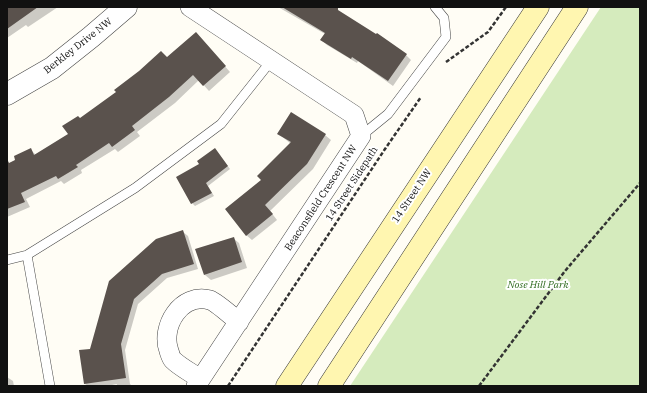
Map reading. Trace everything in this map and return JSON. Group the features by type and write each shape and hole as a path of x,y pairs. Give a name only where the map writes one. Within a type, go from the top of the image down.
{"main road":[{"name":"14 Street NW","path":"286,386 538,7"},
{"path":"329,386 577,7"}],"street":[{"name":"Berkley Drive NW","path":"7,94 52,68 126,7"},
{"name":"Beaconsfield Crescent NW","path":"190,7 354,115 361,136 239,322 198,383 172,359 167,345 167,329 176,312 185,304 198,299 211,300 239,322"}],"lane":[{"path":"361,136 388,114 446,37 444,18 435,7"},
{"path":"7,260 27,255 136,188 221,124 271,61"},
{"path":"27,255 50,386"}],"path":[{"path":"444,65 454,56 488,32 506,7"},
{"name":"14 Street Sidepath","path":"228,386 385,148 423,94"},
{"path":"479,386 565,271 640,184"}],"green space":[{"name":"Nose Hill Park","path":"601,7 640,7 640,386 350,386"}],"building":[{"path":"7,7 38,7 7,29"},
{"path":"282,7 338,7 338,10 376,34 377,33 407,54 388,81 352,57 351,59 320,40 325,33"},
{"path":"196,32 226,66 203,86 193,75 169,97 132,126 135,130 112,147 109,143 76,165 78,167 58,179 56,176 21,193 25,202 7,209 7,159 9,163 15,160 14,156 31,148 34,155 68,134 62,126 78,116 80,118 116,92 114,90 139,71 161,51 167,57"},
{"path":"291,112 326,134 307,164 265,205 273,214 246,236 225,209 261,180 257,176 291,142 277,134"},
{"path":"215,148 228,166 206,183 212,193 191,204 176,177 199,164 197,161"},
{"path":"183,230 194,264 162,274 134,299 121,344 126,378 84,384 79,350 90,349 109,281 156,239"},
{"path":"234,237 242,262 204,275 195,249"}]}
